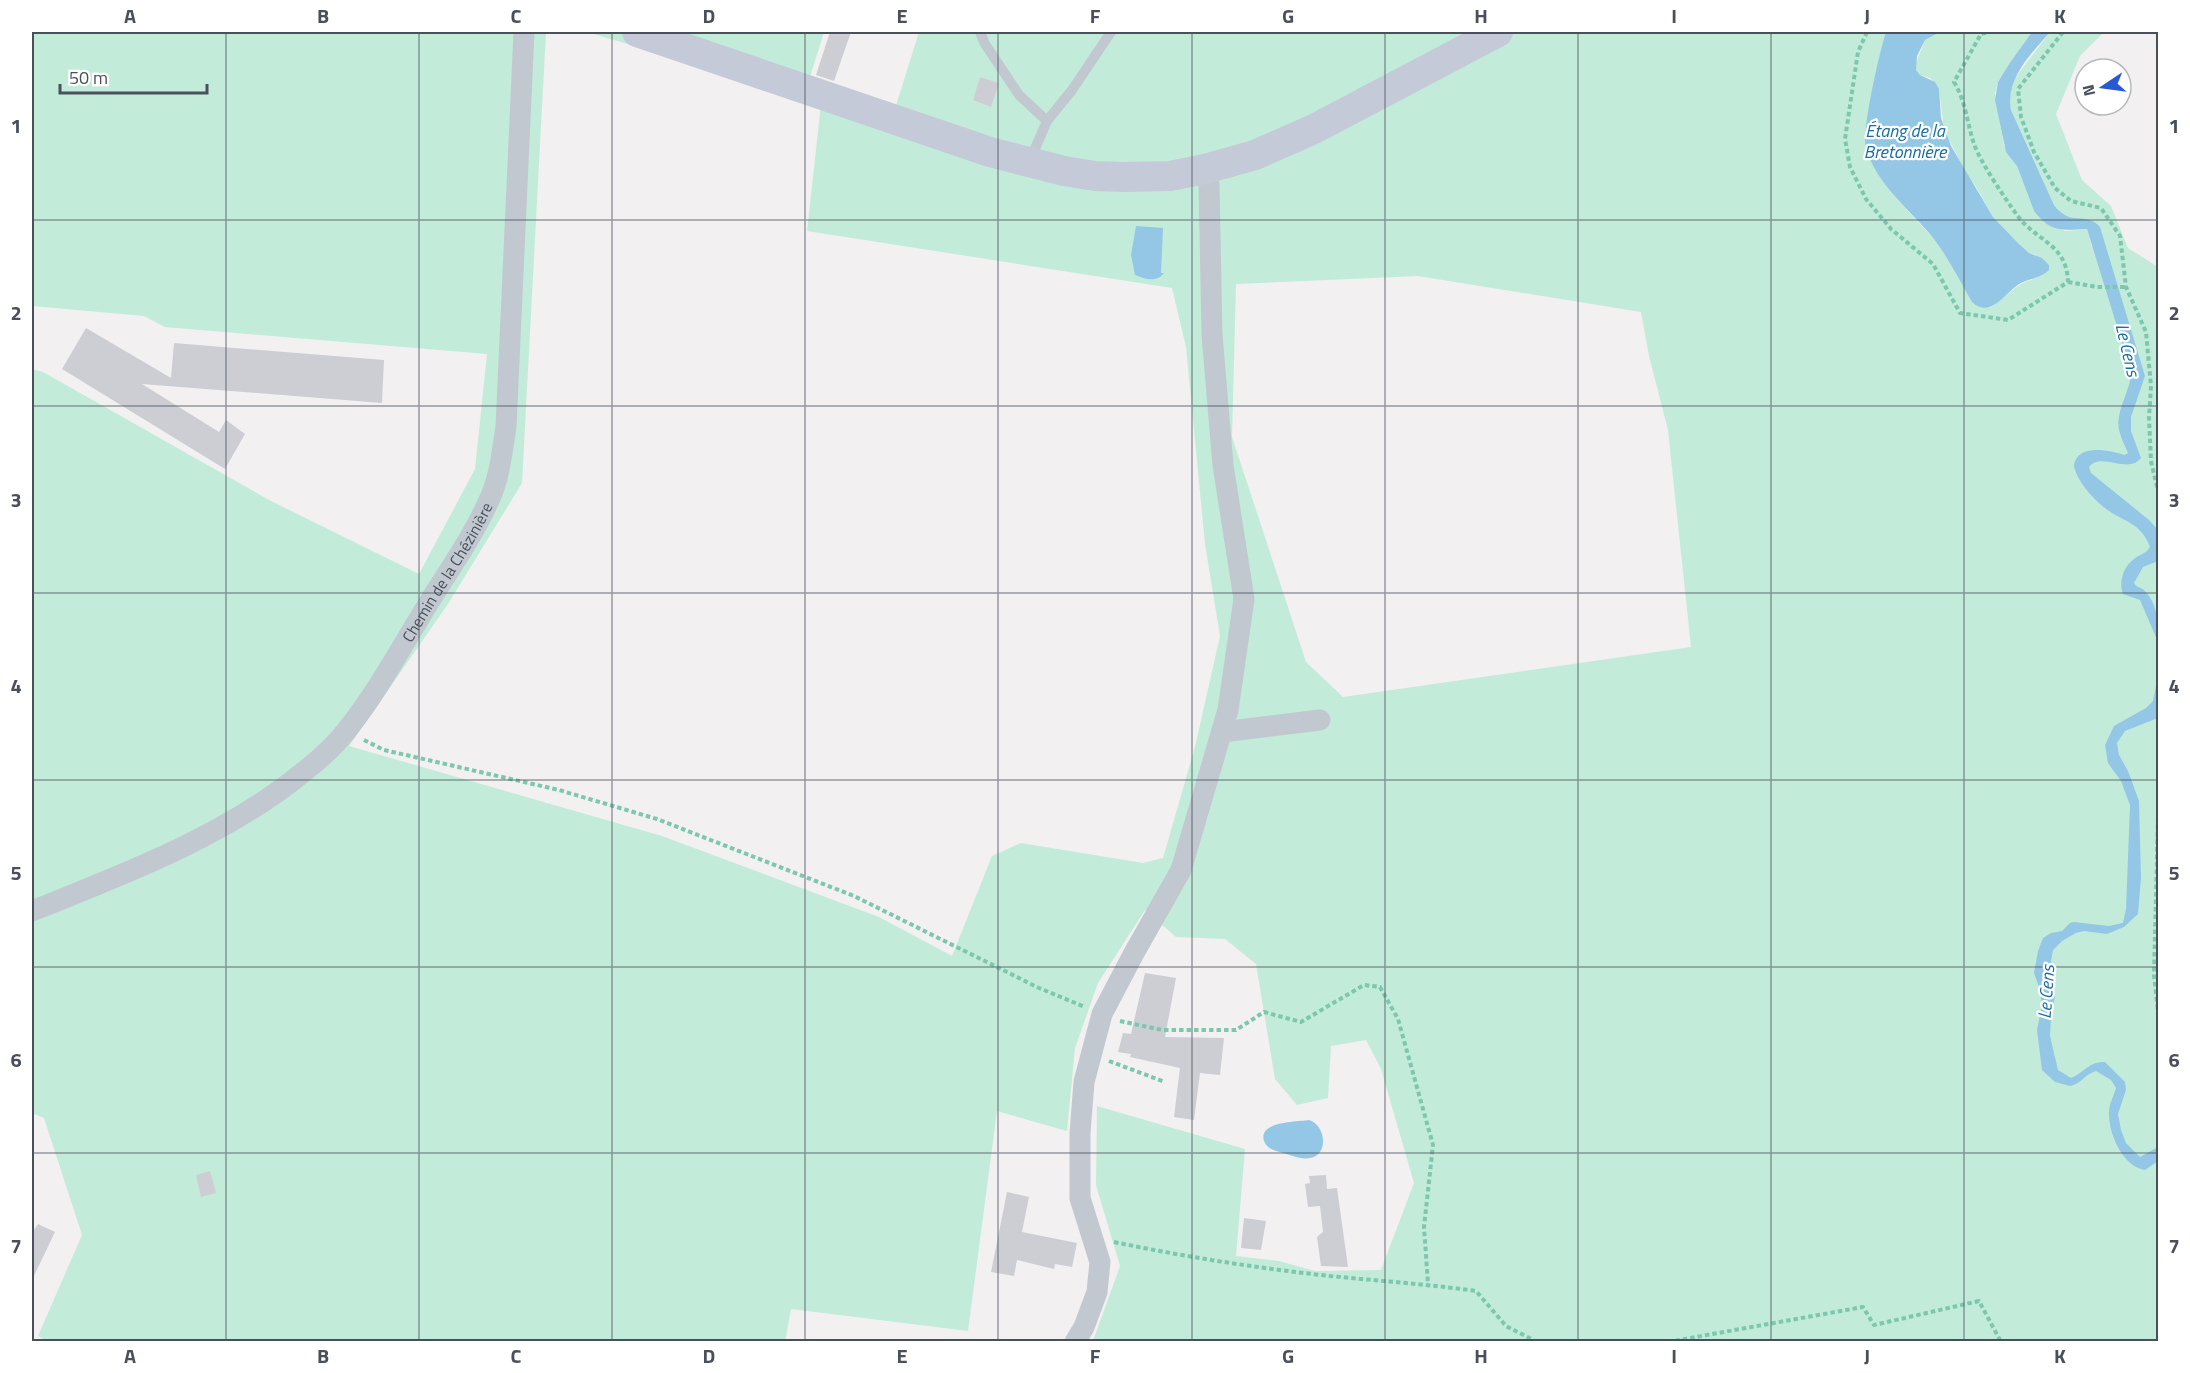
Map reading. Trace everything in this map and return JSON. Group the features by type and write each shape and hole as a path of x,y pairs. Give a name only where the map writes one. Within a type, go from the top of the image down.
{"street":[{"name":"Chemin de la Chézinière","path":"32,911 87,889 221,828 284,788 322,757 347,731 370,697 467,541 490,498 500,463 506,417 524,32"},
{"path":"637,32 939,135 1029,163 1095,176 1170,176 1255,155 1314,129 1498,32"},
{"path":"1075,1341 1084,1327 1097,1292 1100,1262 1080,1198 1084,1082 1102,1014 1181,870 1228,710 1244,599 1222,465 1212,335 1209,185 1205,169"},
{"path":"1222,732 1320,720"}],"lane":[{"path":"980,32 985,44 1019,95 1047,121"},
{"path":"1029,163 1047,121 1072,90 1112,32"}],"path":[{"path":"1868,32 1858,52 1845,139 1850,167 1866,199 1891,229 1933,264 1960,313 2008,320 2068,282 2126,287"},
{"path":"1991,32 1981,34 1954,82 1962,96 1975,145 1980,154 2019,218 2059,252 2067,269 2068,282"},
{"path":"2063,32 2018,89 2021,117 2034,152 2055,188 2071,201 2102,208 2120,236 2126,287 2146,332 2151,386 2149,417 2151,461 2158,491"},
{"path":"347,731 384,750 559,790 657,819 854,896 1039,988 1125,1022 1162,1030 1236,1030 1263,1012 1300,1022 1364,985 1380,987 1398,1018 1432,1145 1424,1227 1428,1284"},
{"path":"2158,817 2154,975 2158,1011"},
{"path":"1091,1055 1165,1082"},
{"path":"1093,1238 1193,1258 1331,1276 1428,1284 1476,1291 1506,1326 1537,1341"},
{"path":"1668,1341 1863,1307 1874,1325 1979,1301 2001,1341"}],"green space":[{"path":"32,32 546,32 522,483 448,604 349,746 662,836 879,917 952,956 992,856 1021,843 1143,863 1163,858 1195,747 1220,636 1205,544 1186,347 1172,288 807,231 821,104 889,128 919,32 1886,32 1876,74 1865,146 1871,161 1894,196 1935,240 1951,264 1990,308 2015,288 2032,280 2036,255 2029,253 1993,217 1967,175 1944,130 1939,89 1930,78 1920,75 1916,70 1916,63 1925,40 1940,32 2032,32 1998,82 1995,94 2004,146 2017,166 2034,211 2065,231 2087,229 2092,247 2105,243 2074,218 2063,215 2054,205 2009,101 2012,82 2050,32 2104,32 2080,57 2073,57 2073,73 2056,114 2082,180 2111,206 2128,248 2158,267 2158,1341 1093,1341 1120,1266 1096,1185 1097,1106 1245,1149 1236,1256 1279,1261 1315,1271 1381,1270 1414,1183 1381,1069 1366,1040 1331,1046 1328,1098 1297,1105 1275,1079 1256,964 1225,939 1176,937 1145,910 1098,983 1075,1048 1067,1131 997,1111 968,1331 791,1309 785,1342 47,1341 38,1336 82,1235 44,1118 32,1113 32,369 43,372 271,501 419,574 475,469 487,354 165,327 144,316 32,306","holes":["1418,276 1641,312 1649,356 1668,430 1691,647 1343,697 1306,662 1232,437 1236,284"]},
{"path":"587,32 824,32 804,96"}],"water":[{"name":"Étang de la Bretonnière","path":"1886,32 1940,32 1925,40 1917,56 1916,70 1920,75 1935,82 1939,89 1941,118 1951,146 1993,217 2029,253 2042,258 2049,265 2049,270 2045,273 2019,284 1991,306 1979,307 1972,302 1934,239 1886,186 1871,162 1866,148 1866,126"},
{"name":"Le Cens","path":"2032,32 2050,32 2028,58 2016,77 2010,99 2011,110 2054,205 2066,215 2095,222 2100,227 2145,376 2131,417 2131,431 2141,458 2136,463 2100,461 2089,467 2091,473 2158,530 2158,561 2143,567 2134,583 2145,591 2153,602 2158,622 2158,642 2140,600 2123,594 2122,589 2122,579 2127,566 2150,547 2137,527 2112,513 2096,500 2082,484 2074,466 2076,459 2087,451 2103,450 2125,455 2128,453 2118,423 2131,372 2087,229 2071,230 2052,227 2034,211 2017,166 2006,152 1995,100 1998,82"},
{"path":"1136,226 1163,228 1161,273 1164,273 1158,278 1146,279 1135,275 1131,255"},
{"name":"Le Cens","path":"2158,676 2158,718 2125,731 2117,743 2119,755 2128,771 2139,801 2141,878 2138,914 2124,927 2107,934 2084,931 2076,933 2062,941 2053,950 2051,961 2055,996 2050,1036 2058,1070 2071,1078 2095,1063 2105,1062 2125,1082 2126,1090 2118,1114 2126,1143 2140,1157 2158,1147 2158,1161 2145,1170 2123,1156 2114,1138 2109,1112 2116,1088 2111,1080 2096,1071 2070,1086 2055,1082 2042,1070 2037,1030 2042,1005 2034,973 2043,938 2051,933 2062,931 2074,922 2109,926 2123,923 2126,909 2130,805 2121,781 2108,763 2105,745 2114,726 2146,708 2153,701"},
{"path":"1309,1120 1315,1123 1322,1133 1323,1146 1316,1156 1300,1158 1269,1148 1265,1144 1264,1134 1272,1126"}],"building":[{"path":"830,32 851,32 834,81 816,75"},
{"path":"980,77 999,83 991,107 973,100"},
{"path":"86,328 171,378 174,343 384,360 382,403 142,384 219,432 226,420 245,434 225,469 62,369"},
{"path":"1145,973 1176,978 1165,1037 1224,1038 1220,1075 1200,1073 1194,1120 1174,1117 1180,1068 1130,1057 1131,1054 1118,1052 1123,1033 1131,1034"},
{"path":"210,1171 216,1193 201,1197 196,1175"},
{"path":"1326,1175 1327,1189 1337,1188 1348,1267 1321,1266 1317,1237 1323,1232 1320,1206 1308,1207 1305,1184 1310,1183 1309,1176"},
{"path":"1007,1192 1029,1197 1022,1232 1077,1243 1072,1267 1055,1264 1054,1269 1017,1260 1014,1276 991,1272"},
{"path":"1244,1218 1266,1221 1261,1250 1241,1248"},
{"path":"38,1224 55,1232 32,1280 32,1233"}]}
